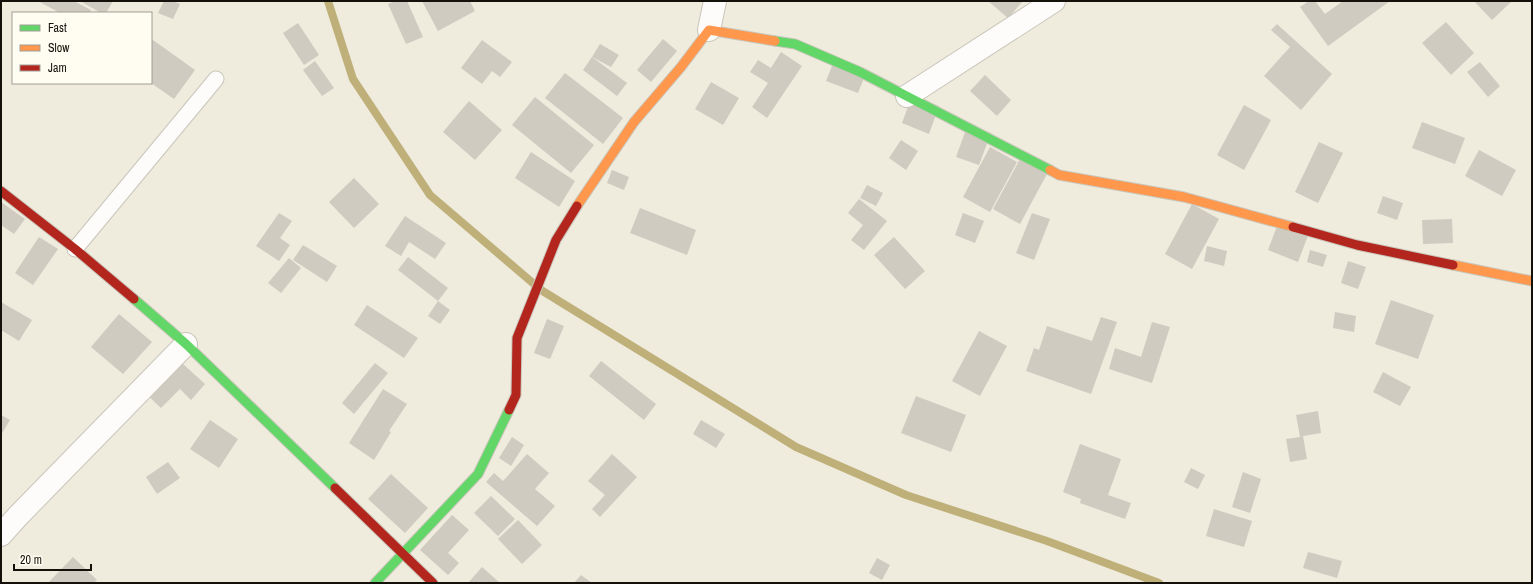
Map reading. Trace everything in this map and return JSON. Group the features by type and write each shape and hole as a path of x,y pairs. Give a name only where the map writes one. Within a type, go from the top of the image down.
{"street":[{"path":"375,583 478,474 516,395 517,338 556,240 634,122 681,67 709,30 715,1"},
{"path":"907,96 1054,1"},
{"path":"709,30 795,44 860,72 1059,175 1184,196 1357,245 1532,281"},
{"path":"1,191 75,249 186,344 433,583"},
{"path":"1,535 186,344"}],"lane":[{"path":"75,249 216,79"}],"building":[{"path":"38,1 74,1 91,10 90,12 58,12"},
{"path":"80,1 113,1 107,12 99,12"},
{"path":"164,1 173,1 180,4 173,19 158,13"},
{"path":"395,1 407,1 423,37 406,44 388,4"},
{"path":"422,1 470,1 475,11 438,31"},
{"path":"988,1 1023,1 1008,18"},
{"path":"1309,1 1315,1 1325,14 1343,1 1390,1 1328,46 1300,7"},
{"path":"1474,1 1512,1 1492,20"},
{"path":"1446,22 1474,53 1451,75 1422,43"},
{"path":"298,23 319,55 304,65 283,33"},
{"path":"1277,24 1332,74 1301,110 1264,76 1290,47 1271,30"},
{"path":"663,39 677,51 651,82 637,70"},
{"path":"153,40 195,70 174,99 152,84"},
{"path":"482,40 512,62 500,77 492,71 482,84 461,68"},
{"path":"600,44 619,55 611,67 592,57"},
{"path":"781,52 802,66 767,118 752,107 768,83 750,72 758,60 771,68"},
{"path":"592,57 627,83 617,96 583,70"},
{"path":"315,61 334,88 322,96 303,70"},
{"path":"834,61 866,73 858,93 826,81"},
{"path":"1480,62 1500,86 1488,97 1467,72"},
{"path":"565,73 623,118 603,144 545,98"},
{"path":"985,75 1011,100 997,116 970,91"},
{"path":"711,82 739,98 723,125 695,109"},
{"path":"912,96 939,106 929,134 902,123"},
{"path":"535,97 594,145 571,173 512,125"},
{"path":"469,101 502,130 475,160 443,132"},
{"path":"1244,105 1271,120 1244,170 1217,155"},
{"path":"1422,122 1465,138 1455,164 1412,148"},
{"path":"968,124 991,133 979,165 956,157"},
{"path":"901,140 918,151 906,170 889,158"},
{"path":"1319,142 1343,153 1318,203 1295,192"},
{"path":"990,147 1017,162 990,212 963,197"},
{"path":"1479,150 1516,170 1502,196 1465,176"},
{"path":"531,152 575,181 559,207 515,178"},
{"path":"1020,159 1047,174 1020,224 993,209"},
{"path":"612,170 629,177 624,190 607,183"},
{"path":"354,178 379,204 354,228 329,202"},
{"path":"867,185 883,193 876,206 860,198"},
{"path":"1383,196 1403,203 1397,220 1377,213"},
{"path":"859,199 887,221 864,250 851,240 863,225 848,213"},
{"path":"1,202 25,219 14,234 1,225"},
{"path":"1192,204 1219,219 1192,269 1165,254"},
{"path":"640,208 696,230 687,255 630,233"},
{"path":"279,213 292,221 280,238 290,245 279,261 256,246"},
{"path":"963,213 984,221 975,243 955,235"},
{"path":"1032,213 1050,219 1034,260 1016,253"},
{"path":"405,216 446,243 435,259 409,242 401,256 385,246"},
{"path":"1452,219 1453,243 1423,244 1422,220"},
{"path":"1279,221 1309,233 1298,262 1268,250"},
{"path":"39,237 58,249 33,285 15,273"},
{"path":"894,237 925,271 905,289 874,255"},
{"path":"303,245 337,266 327,282 293,260"},
{"path":"1207,246 1227,251 1224,266 1204,261"},
{"path":"1310,250 1327,255 1323,267 1307,262"},
{"path":"408,257 448,288 438,301 398,270"},
{"path":"289,258 301,268 281,293 268,283"},
{"path":"1348,261 1366,267 1358,289 1341,283"},
{"path":"1391,300 1434,315 1418,359 1375,344"},
{"path":"438,301 450,310 440,324 428,316"},
{"path":"1,302 32,320 19,341 1,330"},
{"path":"367,305 418,338 404,358 354,325"},
{"path":"1335,312 1356,316 1354,332 1333,328"},
{"path":"119,314 152,342 123,374 91,347"},
{"path":"1101,317 1117,322 1091,394 1026,371 1034,348 1039,350 1047,326 1092,341"},
{"path":"547,319 564,326 550,359 534,353"},
{"path":"1152,322 1170,327 1152,383 1109,369 1115,348 1141,357"},
{"path":"979,331 1007,346 980,396 952,381"},
{"path":"172,354 205,384 191,400 180,389 161,408 140,388"},
{"path":"601,361 656,404 644,420 589,376"},
{"path":"375,363 388,373 354,414 342,403"},
{"path":"1383,372 1411,387 1400,406 1373,392"},
{"path":"383,389 407,404 389,431 391,432 374,460 349,443"},
{"path":"916,396 966,415 951,452 901,433"},
{"path":"1318,411 1321,433 1303,436 1307,459 1290,462 1286,439 1300,437 1296,415"},
{"path":"1,415 10,420 1,435"},
{"path":"210,420 238,439 219,468 190,449"},
{"path":"701,420 725,434 716,448 693,434"},
{"path":"512,437 524,445 511,466 499,458"},
{"path":"1080,444 1121,459 1108,495 1131,503 1125,519 1080,503 1081,499 1063,492"},
{"path":"527,454 549,473 535,489 555,506 537,526 486,482 494,473 503,481"},
{"path":"612,454 637,477 600,517 592,509 605,495 588,481"},
{"path":"168,462 180,478 157,494 146,477"},
{"path":"1191,468 1205,475 1198,489 1184,482"},
{"path":"1243,472 1261,479 1250,513 1232,507"},
{"path":"391,474 428,508 405,533 368,499"},
{"path":"491,496 515,519 498,536 474,513"},
{"path":"1214,509 1252,521 1244,547 1206,536"},
{"path":"452,515 469,530 448,553 459,563 448,575 420,550"},
{"path":"518,520 542,545 522,564 498,539"},
{"path":"1308,552 1342,561 1337,578 1303,568"},
{"path":"73,557 97,580 94,583 50,583 49,582"},
{"path":"877,558 890,565 882,580 869,573"},
{"path":"482,567 500,583 468,583"},
{"path":"581,575 592,583 574,583"}],"waterway":[{"path":"328,1 353,79 430,195 541,290 796,447 906,495 1047,541 1159,583"}],"traffic: fast":[{"path":"775,41 795,44 860,72 1050,170"},
{"path":"134,299 186,344 335,488"},
{"path":"375,583 478,474 509,410"}],"traffic: slow":[{"path":"577,206 634,122 681,67 709,30 775,41"},
{"path":"1050,170 1059,175 1184,197 1293,227"},
{"path":"1453,265 1532,281"}],"traffic: jam":[{"path":"1,191 75,249 134,299"},
{"path":"509,410 516,395 517,338 556,240 577,206"},
{"path":"1293,227 1357,245 1453,265"},
{"path":"335,488 433,583"}]}
